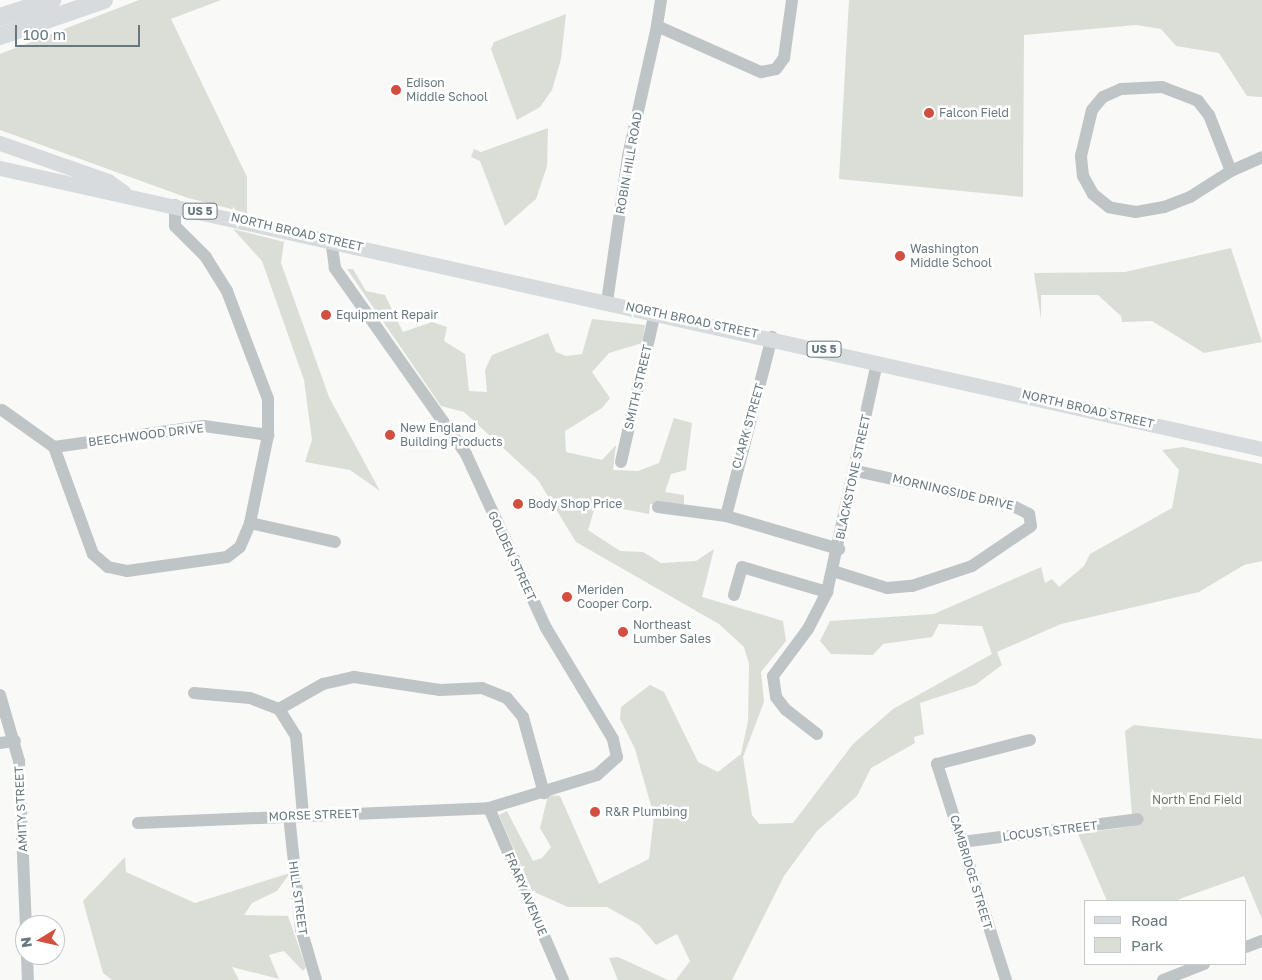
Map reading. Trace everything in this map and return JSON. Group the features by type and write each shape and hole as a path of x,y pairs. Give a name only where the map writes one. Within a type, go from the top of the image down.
{"highway":[{"path":"0,17 52,0"},
{"path":"0,36 104,0"}],"main road":[{"name":"NORTH BROAD STREET","path":"4,145 108,181 123,192"},
{"path":"1,168 4,145"},
{"name":"NORTH BROAD STREET","path":"1,168 106,193 123,192 1262,449"}],"street":[{"name":"ROBIN HILL ROAD","path":"607,302 628,156 661,0"},
{"path":"657,26 761,72 776,68 784,58 792,0"},
{"path":"1231,171 1209,115 1198,101 1181,92 1162,87 1121,89 1103,97 1085,128 1083,176 1093,194 1109,207 1136,212 1164,207 1190,197 1231,171 1262,157"},
{"path":"2,410 54,446 93,554 108,567 127,571 227,557 240,547 250,523 268,435 268,399 235,310 218,273 174,226 175,205"},
{"name":"GOLDEN STREET","path":"331,239 335,268 466,454 546,628 616,748 617,757 606,771 489,808"},
{"name":"SMITH STREET","path":"621,462 655,312"},
{"name":"CLARK STREET","path":"726,516 772,337"},
{"name":"BLACKSTONE STREET","path":"817,734 786,710 776,697 773,676 808,629 827,592 856,471 877,362"},
{"name":"BEECHWOOD DRIVE","path":"54,446 204,426 268,435"},
{"name":"MORNINGSIDE DRIVE","path":"833,571 887,588 912,586 972,566 1031,526 1029,514 1012,505 856,471"},
{"path":"658,506 726,516 838,549"},
{"path":"250,523 335,542"},
{"path":"734,595 742,567 827,592"},
{"path":"279,709 323,684 354,676 440,690 482,688 507,698 523,717 544,792"},
{"path":"194,693 250,698 279,709 296,736 303,814"},
{"name":"AMITY STREET","path":"0,695 16,741 25,915"},
{"name":"CAMBRIDGE STREET","path":"1006,980 937,764 1030,740"},
{"path":"0,742 16,741"},
{"name":"MORSE STREET","path":"138,823 303,814 489,808"},
{"name":"FRARY AVENUE","path":"489,808 563,980"},
{"name":"HILL STREET","path":"289,815 299,922 316,980"},
{"name":"LOCUST STREET","path":"962,842 1138,819"},
{"path":"1247,947 1262,941"},
{"path":"27,965 28,980"},
{"path":"1164,980 1202,965"}],"green space":[{"path":"139,0 221,0 171,19 247,177 247,213 188,198 0,130 0,54"},
{"name":"Falcon Field","path":"849,0 1262,0 1262,97 1247,96 1219,53 1176,46 1161,29 1136,25 1024,35 1023,197 839,179"},
{"path":"566,14 561,59 552,90 540,107 517,120 491,49 494,42"},
{"path":"548,128 547,166 536,199 505,226 480,161 471,157 474,149 481,152"},
{"path":"233,229 284,242 281,263 329,397 380,491 350,470 305,462 312,440 304,380 262,261"},
{"path":"1231,248 1262,342 1204,353 1152,321 1122,322 1121,316 1098,295 1041,295 1041,319 1034,273 1125,272"},
{"path":"347,269 353,269 366,291 385,295 403,332 432,322 447,327 444,341 465,354 469,391 487,392 485,370 492,355 548,333 556,352 566,356 582,354 592,319 645,325 642,343 609,353 592,372 610,398 602,408 565,431 566,452 602,460 616,445 613,470 638,471 659,463 674,418 692,423 686,470 671,474 665,492 684,495 684,504 650,504 649,514 596,504 588,530 620,551 643,552 661,563 696,561 714,549 702,597 783,621 786,641 761,672 764,702 743,757 752,815 759,824 793,823 853,744 893,709 992,654 982,626 939,624 932,637 883,644 873,655 831,654 820,641 830,621 934,614 1041,567 1045,583 1052,579 1059,587 1084,566 1090,554 1172,508 1179,470 1162,450 1183,447 1262,464 1262,561 1244,565 1199,592 1061,624 997,652 1002,665 975,685 920,703 924,734 914,737 915,743 871,768 857,796 817,831 784,876 732,980 676,980 690,961 677,934 656,945 639,925 607,907 568,907 532,891 499,815 507,811 533,861 542,858 551,847 540,828 548,795 560,796 599,884 649,859 654,816 635,749 620,719 621,707 650,685 664,692 698,762 718,772 741,754 748,721 749,664 744,647 719,624 576,542 538,480 464,412 441,406"},
{"name":"North End Field","path":"1134,725 1262,739 1262,919 1244,876 1177,900 1107,900 1078,834 1133,826 1125,731"},
{"path":"125,857 126,872 195,903 290,873 277,891 252,903 244,915 288,916 306,967 303,971 284,951 269,955 279,979 232,967 239,980 112,980 103,973 83,901"},
{"path":"618,957 668,980 618,980 609,958"}],"place":[{"name":"Edison Middle School","path":"396,90"},
{"name":"Falcon Field","path":"929,113"},
{"name":"Washington Middle School","path":"900,256"},
{"name":"Equipment Repair","path":"326,315"},
{"name":"New England Building Products","path":"390,435"},
{"name":"Body Shop Price","path":"518,504"},
{"name":"Meriden Cooper Corp.","path":"567,597"},
{"name":"Northeast Lumber Sales","path":"623,632"},
{"name":"R&R Plumbing","path":"595,812"}]}
